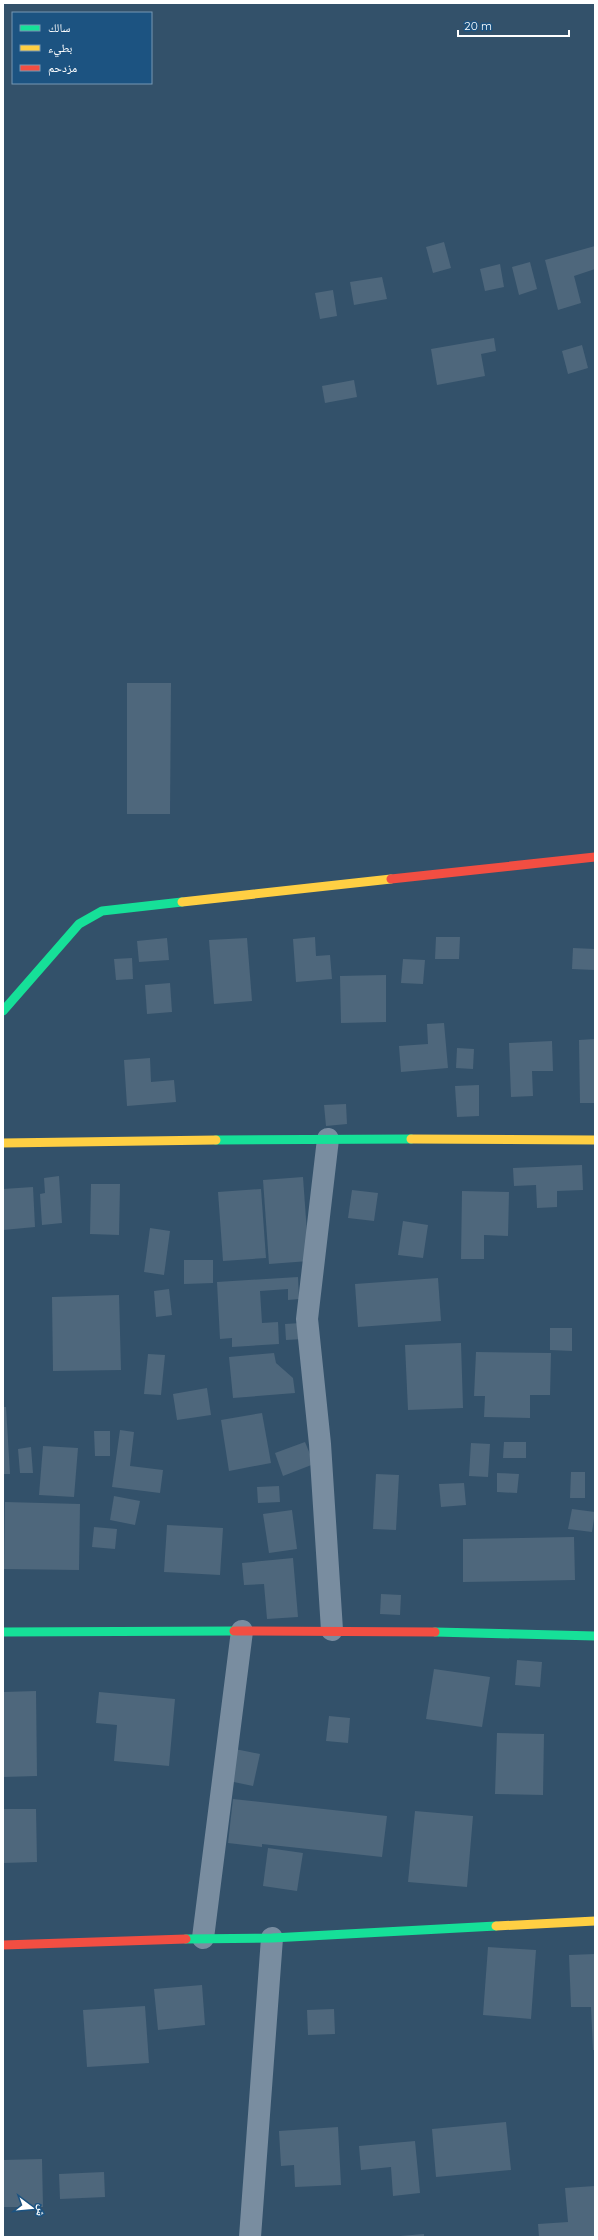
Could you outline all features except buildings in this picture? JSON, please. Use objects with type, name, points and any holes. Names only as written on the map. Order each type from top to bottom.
[{"type":"street","points":[[3,1011],[79,924],[102,911],[595,857]]},
{"type":"street","points":[[3,1143],[328,1139],[595,1140]]},
{"type":"street","points":[[328,1139],[307,1320],[320,1444],[332,1630]]},
{"type":"street","points":[[3,1632],[332,1630],[595,1636]]},
{"type":"street","points":[[203,1938],[242,1631]]},
{"type":"street","points":[[3,1945],[203,1938],[272,1938],[595,1921]]},
{"type":"street","points":[[250,2237],[272,1938]]},
{"type":"traffic: fast","points":[[3,1011],[79,924],[102,911],[182,902]]},
{"type":"traffic: fast","points":[[216,1140],[411,1139]]},
{"type":"traffic: fast","points":[[3,1632],[234,1631]]},
{"type":"traffic: fast","points":[[435,1632],[595,1636]]},
{"type":"traffic: fast","points":[[186,1939],[272,1938],[496,1926]]},
{"type":"traffic: slow","points":[[182,902],[391,879]]},
{"type":"traffic: slow","points":[[411,1139],[595,1140]]},
{"type":"traffic: slow","points":[[3,1143],[216,1140]]},
{"type":"traffic: slow","points":[[496,1926],[595,1921]]},
{"type":"traffic: jam","points":[[391,879],[595,857]]},
{"type":"traffic: jam","points":[[234,1631],[435,1632]]},
{"type":"traffic: jam","points":[[3,1945],[186,1939]]}]
